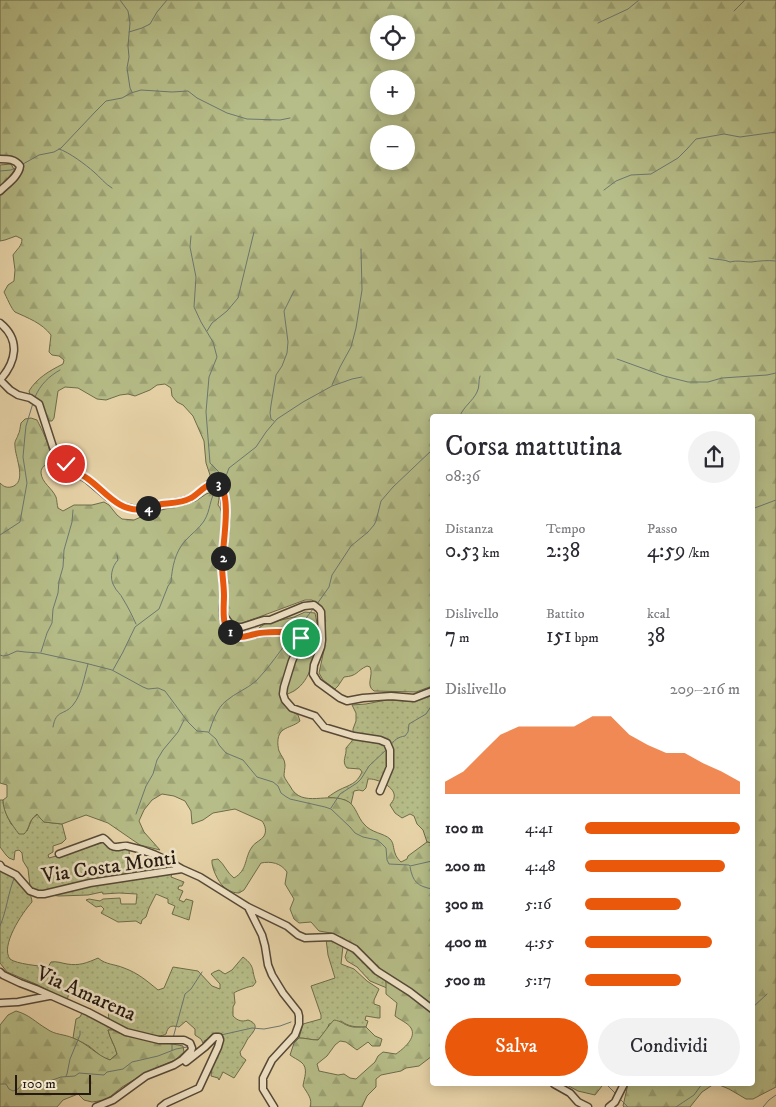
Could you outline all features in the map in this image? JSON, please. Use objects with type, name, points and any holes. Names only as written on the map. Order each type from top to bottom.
[{"type":"street","points":[[0,159],[15,161],[20,166],[20,169],[0,191]]},
{"type":"street","points":[[0,323],[9,333],[15,351],[13,360],[0,380],[18,395],[30,398],[39,404],[53,447],[59,456],[75,472],[116,503],[128,508],[141,509],[192,498],[209,484],[220,486],[224,494],[226,520],[222,564],[225,624],[230,632],[239,637],[293,631],[299,633],[301,641],[292,661],[284,688],[284,698],[290,706],[315,716],[324,727],[387,743],[390,750],[390,768],[380,790]]},
{"type":"street","points":[[223,610],[230,624],[238,628],[270,620],[311,604],[317,607],[321,612],[322,640],[314,665],[314,677],[342,700],[350,701],[391,696],[414,698],[430,692]]},
{"type":"street","points":[[59,854],[103,838],[108,840],[113,846],[137,849],[170,862],[182,869]]},
{"type":"street","name":"Via Costa Monti","points":[[0,865],[16,875],[30,891],[38,894],[90,882],[182,869],[200,877],[248,907],[287,926],[298,935],[305,938],[332,937],[355,949],[377,971],[410,992],[430,1008]]},
{"type":"street","points":[[248,907],[262,935],[268,965],[272,974],[299,1016],[299,1024],[295,1035],[272,1060],[263,1078],[263,1088],[272,1105]]},
{"type":"street","name":"Via Amarena","points":[[0,972],[20,983],[88,1012],[126,1032],[159,1040],[184,1040],[189,1042],[192,1049],[189,1054],[174,1065],[146,1076],[114,1100],[96,1107]]},
{"type":"street","points":[[0,1003],[18,1002],[50,996]]},
{"type":"street","points":[[161,1107],[166,1102],[199,1088],[218,1047],[219,1037],[214,1038],[205,1048],[183,1064],[166,1071],[164,1069]]},
{"type":"street","points":[[558,1086],[570,1093],[578,1102],[588,1107]]},
{"type":"street","points":[[610,1107],[615,1102],[623,1086]]},
{"type":"green space","points":[[0,0],[776,0],[776,1087],[753,1099],[746,1099],[722,1086],[755,1086],[755,414],[430,414],[430,687],[416,692],[374,691],[370,686],[371,670],[367,666],[355,674],[344,677],[335,689],[323,680],[319,673],[324,650],[325,617],[320,606],[312,600],[305,600],[240,624],[230,619],[227,612],[225,566],[228,545],[229,501],[227,494],[217,479],[211,478],[206,463],[204,441],[193,416],[172,396],[171,388],[165,384],[157,385],[135,396],[128,394],[120,395],[106,400],[97,399],[78,388],[65,387],[58,391],[52,421],[49,421],[40,403],[30,395],[29,391],[36,382],[48,372],[63,364],[64,360],[49,352],[51,335],[34,321],[15,312],[4,292],[8,285],[14,281],[13,255],[20,246],[22,239],[16,236],[0,241],[0,196],[13,183],[23,168],[17,159],[0,156]]},
{"type":"green space","points":[[11,164],[15,171],[14,173],[0,186],[0,165]]},
{"type":"green space","points":[[25,419],[37,420],[46,440],[50,457],[41,473],[45,483],[56,497],[58,508],[63,511],[74,505],[92,505],[104,502],[122,519],[134,520],[150,513],[196,501],[212,492],[219,493],[218,505],[221,509],[223,523],[219,548],[221,585],[219,615],[225,631],[231,638],[241,640],[252,638],[260,627],[265,624],[294,617],[305,612],[315,613],[318,640],[310,670],[298,688],[281,698],[290,710],[298,715],[300,721],[283,730],[279,737],[279,751],[285,763],[284,776],[295,793],[301,797],[333,798],[349,802],[367,827],[390,839],[396,856],[401,862],[427,842],[430,843],[430,1005],[387,976],[357,948],[343,938],[319,931],[311,922],[299,923],[294,919],[290,909],[294,899],[285,884],[287,872],[279,865],[268,862],[261,863],[244,890],[239,893],[227,890],[219,882],[212,860],[218,859],[234,878],[242,871],[252,847],[263,837],[265,832],[265,826],[262,821],[235,809],[213,813],[203,820],[192,824],[191,811],[185,801],[174,796],[162,794],[152,800],[144,810],[139,821],[144,832],[160,850],[140,845],[108,823],[86,815],[62,824],[44,822],[37,814],[24,834],[19,834],[14,827],[3,805],[3,800],[7,797],[7,785],[0,783],[0,483],[11,487],[16,485],[19,480],[20,475],[15,443],[21,423]]},
{"type":"green space","points":[[430,694],[430,843],[427,842],[423,830],[417,824],[414,816],[410,814],[402,818],[395,813],[390,805],[394,799],[394,794],[389,787],[381,782],[368,779],[366,788],[363,791],[354,791],[351,804],[345,800],[328,797],[355,782],[362,772],[360,769],[347,768],[344,763],[346,748],[352,741],[356,721],[356,713],[352,705],[386,700],[416,700]]},
{"type":"green space","points":[[0,800],[3,800],[11,824],[27,831],[32,819],[38,814],[44,822],[62,824],[66,839],[62,843],[53,846],[53,852],[48,855],[49,858],[105,842],[129,850],[130,864],[132,865],[146,865],[147,854],[176,867],[42,893],[32,890],[28,869],[23,861],[22,853],[19,850],[15,851],[14,860],[9,858],[0,847]]},
{"type":"green space","points":[[0,868],[28,891],[32,902],[18,921],[10,938],[8,953],[13,961],[48,967],[51,962],[71,965],[87,963],[98,958],[104,962],[134,972],[158,990],[164,988],[173,967],[198,971],[212,986],[220,989],[220,984],[211,974],[219,970],[225,974],[232,970],[243,957],[247,960],[252,966],[256,982],[253,986],[234,993],[233,1016],[240,1021],[248,1020],[252,1022],[255,1029],[240,1052],[241,1056],[246,1060],[234,1078],[223,1072],[219,1080],[211,1076],[212,1068],[224,1038],[221,1034],[213,1034],[203,1043],[195,1035],[195,1029],[186,1021],[179,1027],[170,1027],[166,1034],[161,1036],[132,1031],[117,1025],[109,1019],[111,999],[89,997],[88,990],[78,989],[70,990],[67,1000],[7,972],[0,963]]},
{"type":"green space","points":[[172,873],[171,877],[184,882],[178,889],[183,891],[179,900],[184,902],[186,899],[193,901],[189,920],[172,914],[175,906],[168,903],[168,899],[156,894],[141,924],[136,921],[118,922],[101,913],[104,909],[101,906],[96,907],[86,900],[100,901],[103,899],[120,898],[121,904],[136,904],[137,894],[103,894],[102,892],[88,895],[50,895],[88,885]]},
{"type":"green space","points":[[326,939],[333,939],[343,946],[341,964],[354,969],[379,989],[374,1004],[380,1006],[380,1018],[366,1016],[365,1020],[368,1021],[366,1027],[353,1026],[341,1021],[329,1024],[327,1030],[318,1040],[299,1038],[303,1024],[321,1019],[311,986],[335,978],[328,955]]},
{"type":"green space","points":[[348,948],[386,981],[387,988],[370,981],[357,967],[347,961],[345,957]]},
{"type":"green space","points":[[386,981],[395,985],[430,1011],[430,1058],[419,1066],[381,1075],[376,1079],[376,1087],[367,1096],[362,1107],[310,1107],[310,1099],[303,1086],[305,1067],[290,1055],[294,1043],[299,1038],[318,1040],[334,1020],[351,1027],[366,1027],[375,1036],[382,1039],[380,1046],[372,1046],[368,1042],[357,1050],[346,1042],[340,1041],[317,1064],[319,1071],[338,1075],[344,1074],[356,1079],[383,1052],[396,1054],[411,1039],[411,1028],[395,1016],[397,1003],[386,994]]},
{"type":"green space","points":[[16,1011],[50,1031],[78,1040],[110,1060],[117,1054],[108,1030],[113,1030],[126,1036],[183,1046],[184,1052],[175,1060],[147,1072],[122,1087],[106,1100],[92,1102],[84,1100],[78,1094],[63,1100],[57,1107],[0,1107],[0,1025],[8,1015]]},
{"type":"green space","points":[[82,1013],[106,1024],[113,1030],[108,1030],[117,1054],[110,1060],[102,1057],[89,1046],[73,1038],[76,1019]]},
{"type":"green space","points":[[569,1086],[602,1086],[595,1095],[578,1091]]},
{"type":"green space","points":[[628,1086],[711,1086],[702,1092],[690,1107],[623,1106]]},
{"type":"waterway","points":[[120,0],[128,11],[130,23],[127,68],[132,92]]},
{"type":"waterway","points":[[129,32],[150,24],[167,0]]},
{"type":"waterway","points":[[598,23],[628,9],[639,0]]},
{"type":"waterway","points":[[734,11],[745,0]]},
{"type":"waterway","points":[[23,164],[39,155],[54,152],[61,148],[106,101],[122,98],[141,90],[188,91],[197,98],[227,113],[247,119],[280,120],[290,118]]},
{"type":"waterway","points":[[604,190],[616,181],[631,175],[651,174],[678,158],[696,139],[724,134],[740,137],[776,132]]},
{"type":"waterway","points":[[59,149],[82,162],[112,188]]},
{"type":"waterway","points":[[0,171],[11,170],[17,167]]},
{"type":"waterway","points":[[207,331],[212,323],[227,311],[238,298],[254,232]]},
{"type":"waterway","points":[[191,236],[190,247],[196,277],[194,307],[213,342],[217,357],[209,377],[206,412],[210,463],[223,479]]},
{"type":"waterway","points":[[332,385],[351,347],[356,328],[362,290],[361,249]]},
{"type":"waterway","points":[[709,258],[730,262],[776,261]]},
{"type":"waterway","points":[[274,421],[271,419],[270,413],[276,375],[287,353],[288,342],[284,311],[294,291]]},
{"type":"waterway","points":[[617,359],[664,376],[688,382],[708,382],[722,378],[776,373]]},
{"type":"waterway","points":[[35,397],[45,381],[60,370]]},
{"type":"waterway","points":[[461,414],[477,392],[480,376]]},
{"type":"waterway","points":[[221,483],[229,468],[256,447],[277,419],[332,386],[362,377]]},
{"type":"waterway","points":[[0,535],[20,522],[27,483],[23,457],[25,435],[33,403]]},
{"type":"waterway","points":[[317,604],[329,587],[332,575],[351,546],[374,525],[381,501],[430,452]]},
{"type":"waterway","points":[[113,670],[135,627],[159,609],[171,582],[176,555],[185,541],[204,521],[217,488]]},
{"type":"waterway","points":[[755,508],[776,500]]},
{"type":"waterway","points":[[41,652],[52,623],[53,609],[58,593],[64,550],[72,522],[73,510]]},
{"type":"waterway","points":[[117,555],[118,560],[112,572],[112,583],[127,605],[136,624]]},
{"type":"waterway","points":[[297,630],[313,609]]},
{"type":"waterway","points":[[209,732],[220,707],[256,681],[293,635]]},
{"type":"waterway","points":[[0,655],[8,655],[17,651],[40,653],[112,670],[148,689],[158,688],[165,691],[197,731],[208,732],[216,739],[226,753],[243,760],[257,777],[273,782],[285,796],[290,799],[331,809],[355,833],[377,840],[386,848],[389,864],[410,866],[430,861]]},
{"type":"waterway","points":[[53,727],[58,715],[70,708],[76,701],[81,691],[88,664]]},
{"type":"waterway","points":[[390,746],[396,739],[405,736],[408,732],[409,724],[426,714],[430,708]]},
{"type":"waterway","points":[[136,814],[157,760],[178,732],[184,720]]},
{"type":"waterway","points":[[331,808],[340,794],[357,783],[369,766],[387,749]]},
{"type":"waterway","points":[[410,867],[416,882],[430,888]]},
{"type":"waterway","points":[[0,926],[15,876]]},
{"type":"waterway","points":[[173,1038],[185,994],[191,989],[202,972]]},
{"type":"waterway","points":[[755,1005],[767,994]]},
{"type":"waterway","points":[[221,1035],[252,1028],[264,1029],[291,1022]]},
{"type":"waterway","points":[[66,1076],[80,1031]]},
{"type":"waterway","points":[[204,1041],[208,1039]]},
{"type":"waterway","points":[[172,1042],[172,1050]]},
{"type":"waterway","points":[[0,1084],[6,1084],[13,1091],[18,1089],[23,1083],[41,1084],[61,1077],[75,1076],[79,1073],[104,1075],[107,1072],[123,1069],[132,1062],[187,1047]]},
{"type":"waterway","points":[[608,1086],[616,1094]]},
{"type":"waterway","points":[[676,1107],[694,1095],[701,1086]]},
{"type":"waterway","points":[[763,1107],[776,1095]]},
{"type":"waterway","points":[[620,1099],[628,1107]]},
{"type":"route","points":[[66,464],[116,503],[135,509],[183,501],[192,498],[209,484],[220,486],[224,494],[226,520],[222,564],[225,624],[233,635],[239,637],[293,631],[297,632],[301,638]]}]
